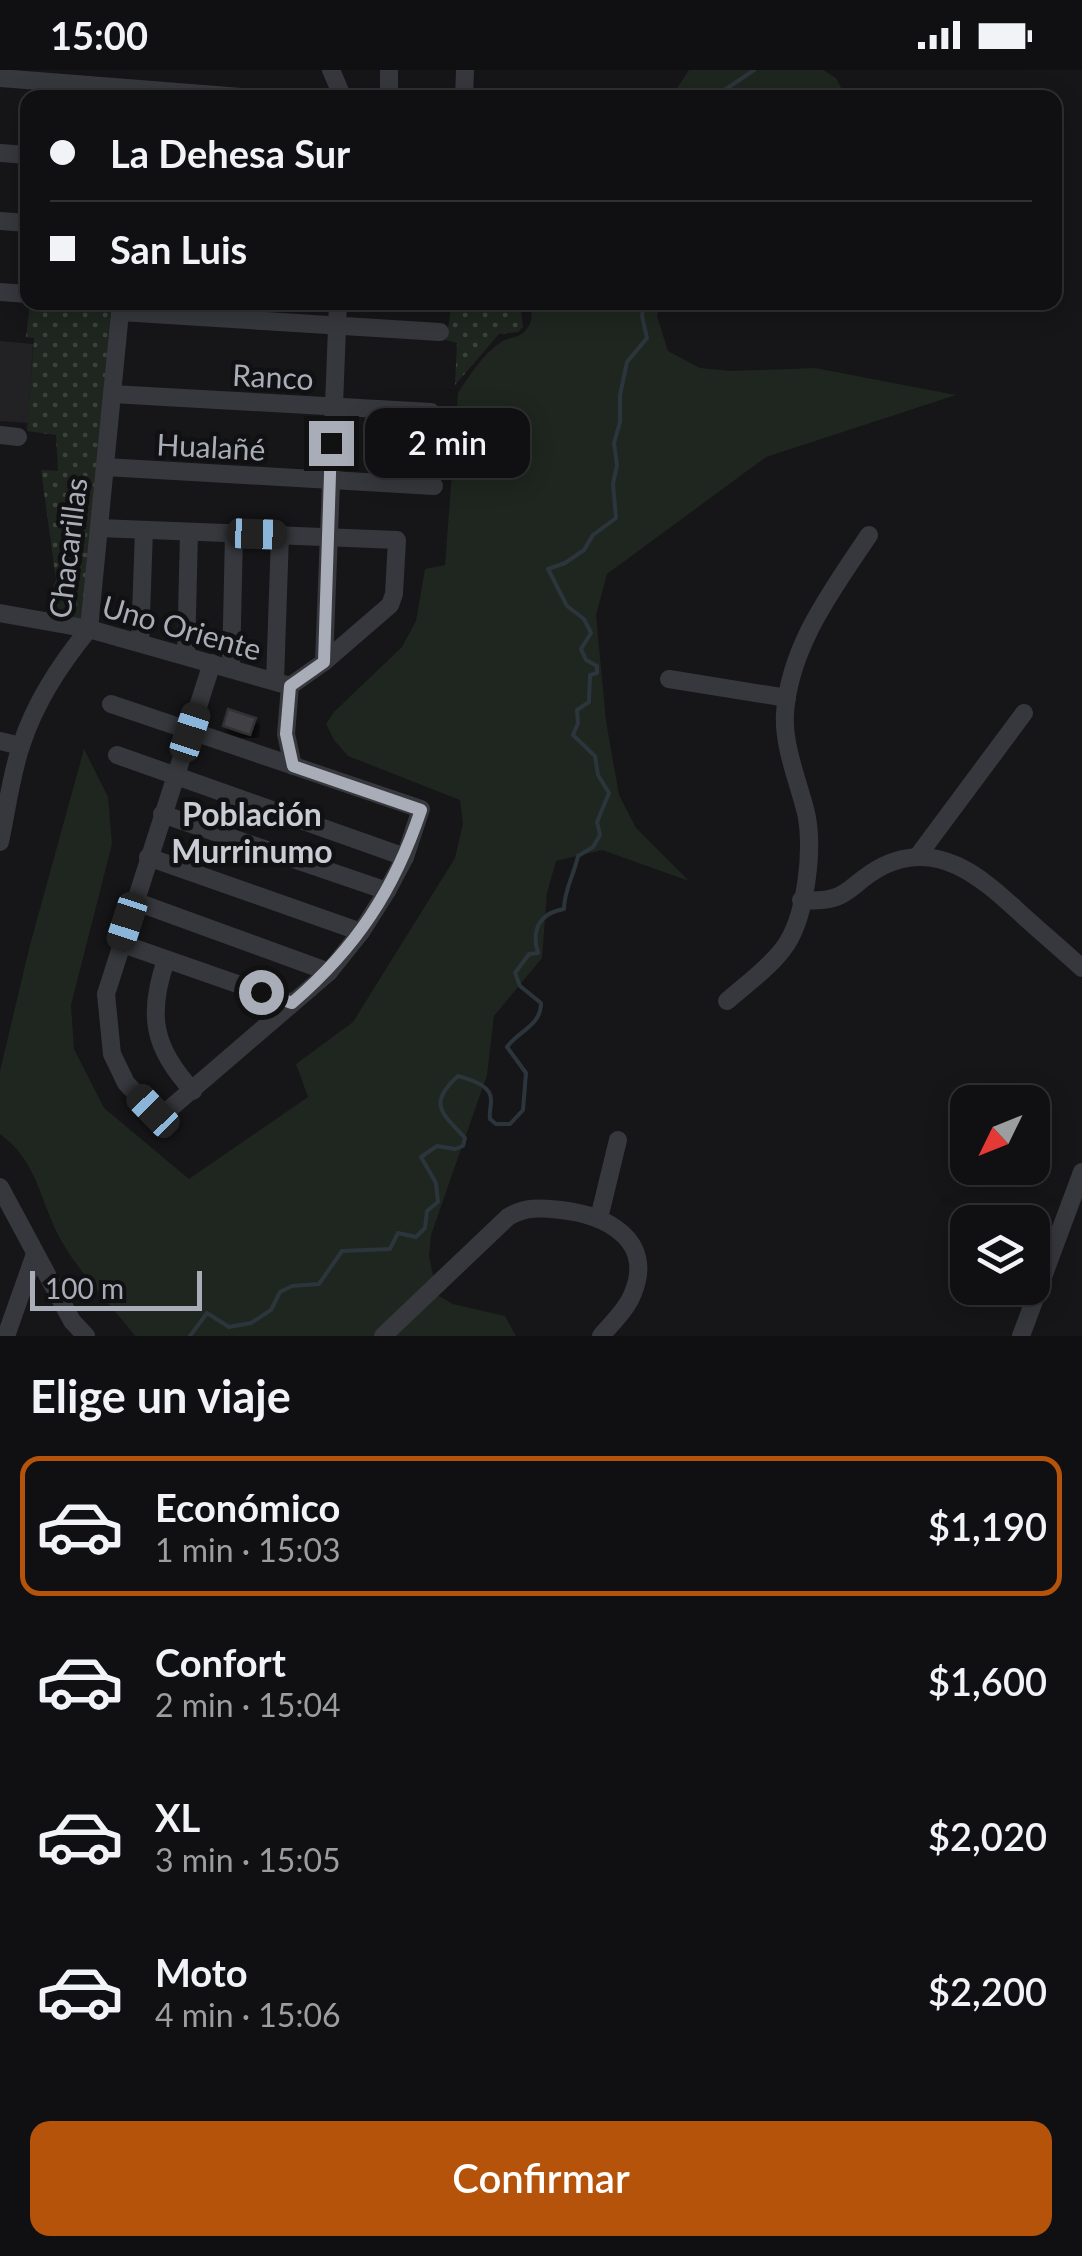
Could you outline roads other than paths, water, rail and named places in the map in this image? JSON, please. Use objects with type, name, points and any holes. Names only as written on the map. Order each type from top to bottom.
[{"type":"street","points":[[0,78],[52,76],[173,90]]},
{"type":"street","name":"Chacarillas","points":[[0,842],[21,746],[48,688],[89,629],[120,310]]},
{"type":"street","points":[[153,310],[440,332]]},
{"type":"street","points":[[324,662],[338,310]]},
{"type":"street","name":"Ranco","points":[[112,394],[431,412]]},
{"type":"street","name":"Hualañé","points":[[105,468],[434,486]]},
{"type":"street","points":[[99,528],[397,540],[390,605],[324,662],[282,683]]},
{"type":"street","points":[[140,643],[144,530]]},
{"type":"street","points":[[186,656],[188,532]]},
{"type":"street","points":[[231,669],[234,533]]},
{"type":"street","points":[[280,535],[282,683],[293,766]]},
{"type":"street","points":[[727,1001],[786,946],[802,900],[810,842],[786,737],[787,698],[811,627],[870,535]]},
{"type":"street","name":"Uno Oriente","points":[[0,613],[89,629],[282,683]]},
{"type":"street","points":[[111,704],[190,732],[421,810],[406,857],[387,892],[329,972],[166,1112],[153,1111],[126,1083],[112,1054],[106,994],[120,944],[190,732],[212,663]]},
{"type":"street","points":[[669,678],[787,698]]},
{"type":"street","points":[[917,857],[1024,713]]},
{"type":"street","points":[[0,741],[21,746]]},
{"type":"street","points":[[117,755],[406,857]]},
{"type":"street","points":[[162,814],[387,892]]},
{"type":"street","points":[[148,857],[361,932]]},
{"type":"street","points":[[802,900],[843,896],[878,868],[917,857],[947,860],[975,874],[1082,968]]},
{"type":"street","points":[[134,901],[329,972]]},
{"type":"street","points":[[120,944],[292,1003]]},
{"type":"street","points":[[166,960],[156,999],[161,1048],[169,1066],[192,1091]]},
{"type":"street","points":[[599,1218],[618,1140]]},
{"type":"street","points":[[1021,1336],[1082,1172]]},
{"type":"street","points":[[0,1187],[72,1321],[86,1336]]},
{"type":"street","points":[[383,1336],[513,1214],[537,1208],[584,1213],[629,1238],[638,1272],[628,1304],[601,1336]]},
{"type":"street","points":[[6,1336],[34,1254]]},
{"type":"waterway","points":[[724,90],[754,70]]},
{"type":"waterway","points":[[190,1336],[207,1313],[229,1327],[251,1323],[271,1310],[280,1292],[292,1286],[319,1284],[342,1251],[390,1249],[398,1233],[416,1237],[425,1228],[427,1211],[438,1202],[436,1183],[421,1157],[437,1146],[463,1146],[465,1138],[441,1108],[443,1094],[458,1076],[488,1091],[490,1119],[496,1124],[510,1124],[523,1110],[526,1073],[507,1047],[533,1023],[541,1003],[520,986],[515,973],[529,954],[538,953],[539,924],[548,914],[564,909],[578,856],[593,847],[600,835],[597,822],[609,793],[598,775],[595,756],[573,735],[578,723],[577,710],[589,702],[590,675],[597,673],[597,666],[586,660],[581,649],[591,633],[584,619],[567,606],[548,569],[584,550],[593,535],[616,518],[614,443],[620,422],[620,395],[627,362],[647,338],[643,310]]},
{"type":"district","name":"Población Murrinumo","points":[[252,832]]}]
